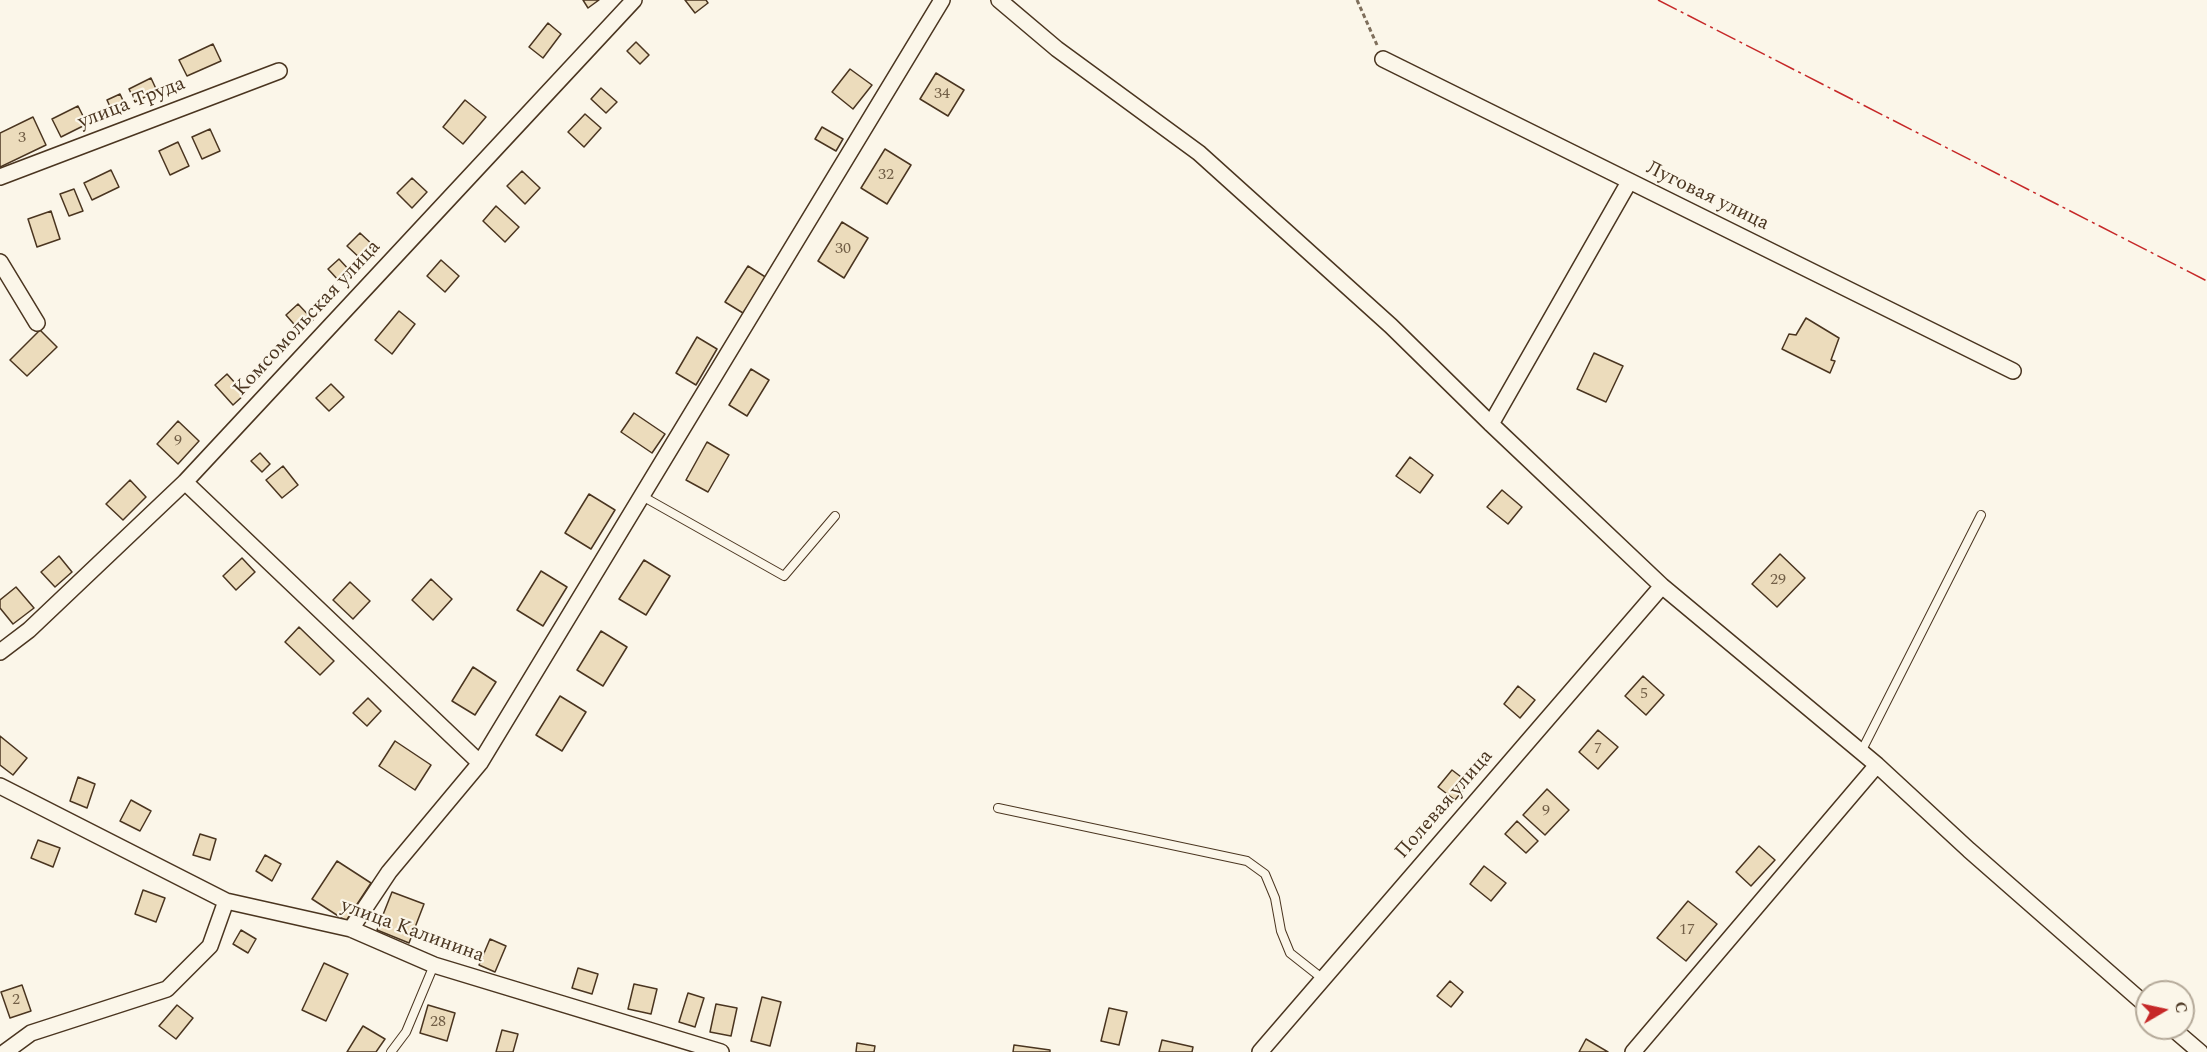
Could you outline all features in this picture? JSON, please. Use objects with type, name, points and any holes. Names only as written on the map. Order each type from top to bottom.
[{"type":"street","name":"Комсомольская улица","points":[[0,652],[29,630],[185,482],[634,0]]},
{"type":"street","points":[[351,929],[389,872],[480,763],[942,0]]},
{"type":"street","points":[[999,0],[1057,49],[1199,153],[1391,326],[1662,586],[1877,765],[1969,850],[2135,995]]},
{"type":"street","name":"Луговая улица","points":[[1383,59],[2013,371]]},
{"type":"street","name":"улица Труда","points":[[0,177],[279,71]]},
{"type":"street","points":[[1491,424],[1629,182]]},
{"type":"street","points":[[0,262],[37,322]]},
{"type":"street","points":[[185,482],[480,763]]},
{"type":"street","name":"Полевая улица","points":[[1260,1052],[1662,586]]},
{"type":"street","points":[[1633,1052],[1877,765]]},
{"type":"street","name":"улица Калинина","points":[[0,786],[226,901],[351,929],[434,965],[721,1052]]},
{"type":"street","points":[[5,1052],[31,1033],[167,988],[210,946],[226,901]]},
{"type":"street","points":[[2186,1040],[2200,1052]]},
{"type":"lane","points":[[642,496],[784,576],[835,516]]},
{"type":"lane","points":[[1861,752],[1981,515]]},
{"type":"lane","points":[[998,808],[1247,861],[1266,874],[1275,898],[1281,930],[1290,953],[1323,979]]},
{"type":"lane","points":[[392,1052],[406,1032],[434,965]]},
{"type":"path","points":[[1357,0],[1383,59]]},
{"type":"building","points":[[583,0],[599,0],[588,8]]},
{"type":"building","points":[[685,0],[706,0],[708,3],[695,13]]},
{"type":"building","points":[[548,23],[561,34],[543,58],[529,47]]},
{"type":"building","points":[[636,42],[649,55],[640,64],[627,51]]},
{"type":"building","points":[[213,44],[221,61],[187,76],[179,60]]},
{"type":"building","points":[[850,69],[872,85],[853,109],[832,92]]},
{"type":"building","points":[[936,73],[964,90],[948,116],[920,99]]},
{"type":"building","points":[[151,78],[157,91],[135,102],[129,89]]},
{"type":"building","points":[[601,88],[617,102],[606,113],[591,99]]},
{"type":"building","points":[[120,94],[125,105],[112,111],[107,100]]},
{"type":"building","points":[[465,100],[486,117],[463,144],[443,127]]},
{"type":"building","points":[[78,106],[87,124],[61,137],[52,119]]},
{"type":"building","points":[[585,114],[601,128],[584,147],[568,132]]},
{"type":"building","points":[[33,117],[46,145],[0,167],[0,133]]},
{"type":"building","points":[[822,127],[843,139],[836,151],[815,139]]},
{"type":"building","points":[[210,129],[220,151],[202,159],[192,137]]},
{"type":"building","points":[[178,142],[189,166],[170,175],[159,151]]},
{"type":"building","points":[[885,149],[911,165],[887,204],[861,188]]},
{"type":"building","points":[[111,170],[119,187],[92,200],[84,183]]},
{"type":"building","points":[[522,171],[540,188],[525,204],[507,186]]},
{"type":"building","points":[[412,178],[427,192],[412,208],[397,193]]},
{"type":"building","points":[[74,189],[83,211],[69,216],[60,194]]},
{"type":"building","points":[[496,206],[519,227],[505,242],[483,221]]},
{"type":"building","points":[[51,211],[60,239],[37,247],[28,219]]},
{"type":"building","points":[[842,222],[868,238],[844,278],[818,261]]},
{"type":"building","points":[[360,233],[375,247],[362,260],[347,246]]},
{"type":"building","points":[[339,259],[351,272],[340,282],[328,269]]},
{"type":"building","points":[[441,260],[459,276],[445,292],[427,276]]},
{"type":"building","points":[[748,266],[767,278],[743,313],[725,302]]},
{"type":"building","points":[[298,304],[313,320],[300,331],[286,315]]},
{"type":"building","points":[[399,311],[415,324],[392,354],[375,340]]},
{"type":"building","points":[[1806,318],[1839,338],[1831,360],[1835,361],[1830,373],[1782,349],[1789,334],[1796,335]]},
{"type":"building","points":[[40,330],[57,347],[27,376],[10,360]]},
{"type":"building","points":[[697,337],[717,349],[696,385],[676,373]]},
{"type":"building","points":[[1594,353],[1623,366],[1606,402],[1577,389]]},
{"type":"building","points":[[751,369],[769,380],[747,416],[729,405]]},
{"type":"building","points":[[227,374],[245,394],[233,405],[215,385]]},
{"type":"building","points":[[331,384],[344,397],[329,411],[316,398]]},
{"type":"building","points":[[634,413],[665,434],[652,453],[621,432]]},
{"type":"building","points":[[178,421],[199,441],[178,464],[157,444]]},
{"type":"building","points":[[707,442],[729,455],[708,492],[686,480]]},
{"type":"building","points":[[260,453],[270,464],[262,472],[251,461]]},
{"type":"building","points":[[1410,457],[1433,475],[1420,493],[1396,476]]},
{"type":"building","points":[[283,466],[298,485],[282,498],[266,480]]},
{"type":"building","points":[[130,480],[146,497],[123,520],[106,504]]},
{"type":"building","points":[[1502,490],[1522,507],[1508,524],[1487,507]]},
{"type":"building","points":[[589,494],[615,510],[591,549],[565,533]]},
{"type":"building","points":[[1780,554],[1805,578],[1777,607],[1752,584]]},
{"type":"building","points":[[59,556],[72,572],[55,587],[41,572]]},
{"type":"building","points":[[242,558],[255,572],[236,590],[223,576]]},
{"type":"building","points":[[644,560],[670,576],[646,615],[619,599]]},
{"type":"building","points":[[541,571],[567,587],[543,626],[517,610]]},
{"type":"building","points":[[431,579],[452,599],[433,620],[412,600]]},
{"type":"building","points":[[350,582],[370,601],[353,619],[333,600]]},
{"type":"building","points":[[16,587],[34,608],[13,624],[0,608],[0,600]]},
{"type":"building","points":[[299,627],[334,661],[320,675],[285,642]]},
{"type":"building","points":[[601,631],[627,647],[603,686],[577,670]]},
{"type":"building","points":[[473,667],[496,682],[475,715],[452,701]]},
{"type":"building","points":[[1643,676],[1664,695],[1646,715],[1625,696]]},
{"type":"building","points":[[1518,686],[1535,700],[1520,718],[1504,704]]},
{"type":"building","points":[[560,696],[586,712],[562,751],[536,735]]},
{"type":"building","points":[[368,698],[381,711],[367,726],[353,713]]},
{"type":"building","points":[[1598,730],[1618,747],[1598,769],[1579,752]]},
{"type":"building","points":[[0,736],[27,758],[13,775],[0,765]]},
{"type":"building","points":[[395,741],[431,765],[415,790],[379,766]]},
{"type":"building","points":[[1452,770],[1469,783],[1455,800],[1438,787]]},
{"type":"building","points":[[78,777],[95,784],[87,808],[70,801]]},
{"type":"building","points":[[1547,789],[1569,810],[1545,835],[1523,815]]},
{"type":"building","points":[[131,800],[151,811],[140,831],[120,821]]},
{"type":"building","points":[[1517,821],[1538,841],[1526,853],[1505,834]]},
{"type":"building","points":[[200,834],[216,839],[210,860],[193,855]]},
{"type":"building","points":[[38,840],[60,848],[53,867],[31,858]]},
{"type":"building","points":[[1759,846],[1775,860],[1751,886],[1736,872]]},
{"type":"building","points":[[265,855],[281,864],[272,881],[256,871]]},
{"type":"building","points":[[337,861],[371,883],[346,921],[312,899]]},
{"type":"building","points":[[1484,866],[1506,883],[1491,901],[1470,884]]},
{"type":"building","points":[[143,890],[165,898],[156,922],[135,914]]},
{"type":"building","points":[[392,892],[424,904],[409,943],[377,930]]},
{"type":"building","points":[[1688,901],[1717,924],[1686,961],[1657,938]]},
{"type":"building","points":[[241,930],[256,939],[248,953],[233,944]]},
{"type":"building","points":[[490,939],[506,946],[495,972],[479,965]]},
{"type":"building","points":[[324,963],[348,974],[326,1021],[302,1010]]},
{"type":"building","points":[[578,968],[598,974],[592,994],[572,988]]},
{"type":"building","points":[[1450,981],[1463,992],[1451,1007],[1437,996]]},
{"type":"building","points":[[634,984],[657,989],[651,1014],[628,1009]]},
{"type":"building","points":[[22,985],[31,1011],[10,1018],[1,992]]},
{"type":"building","points":[[688,993],[704,998],[695,1027],[679,1022]]},
{"type":"building","points":[[762,997],[781,1002],[770,1046],[751,1041]]},
{"type":"building","points":[[716,1004],[737,1008],[731,1036],[710,1032]]},
{"type":"building","points":[[177,1005],[193,1018],[176,1039],[159,1026]]},
{"type":"building","points":[[428,1005],[455,1013],[447,1041],[420,1033]]},
{"type":"building","points":[[1109,1008],[1127,1012],[1119,1045],[1101,1041]]},
{"type":"building","points":[[363,1026],[385,1039],[376,1052],[347,1052]]},
{"type":"building","points":[[502,1030],[518,1034],[513,1052],[496,1052]]},
{"type":"building","points":[[1586,1039],[1608,1052],[1579,1052]]},
{"type":"building","points":[[1162,1040],[1193,1047],[1192,1052],[1159,1052]]},
{"type":"building","points":[[857,1043],[875,1046],[874,1052],[856,1052]]},
{"type":"building","points":[[1014,1045],[1050,1050],[1050,1052],[1013,1052]]},
{"type":"power","points":[[1658,0],[2207,281]]}]
